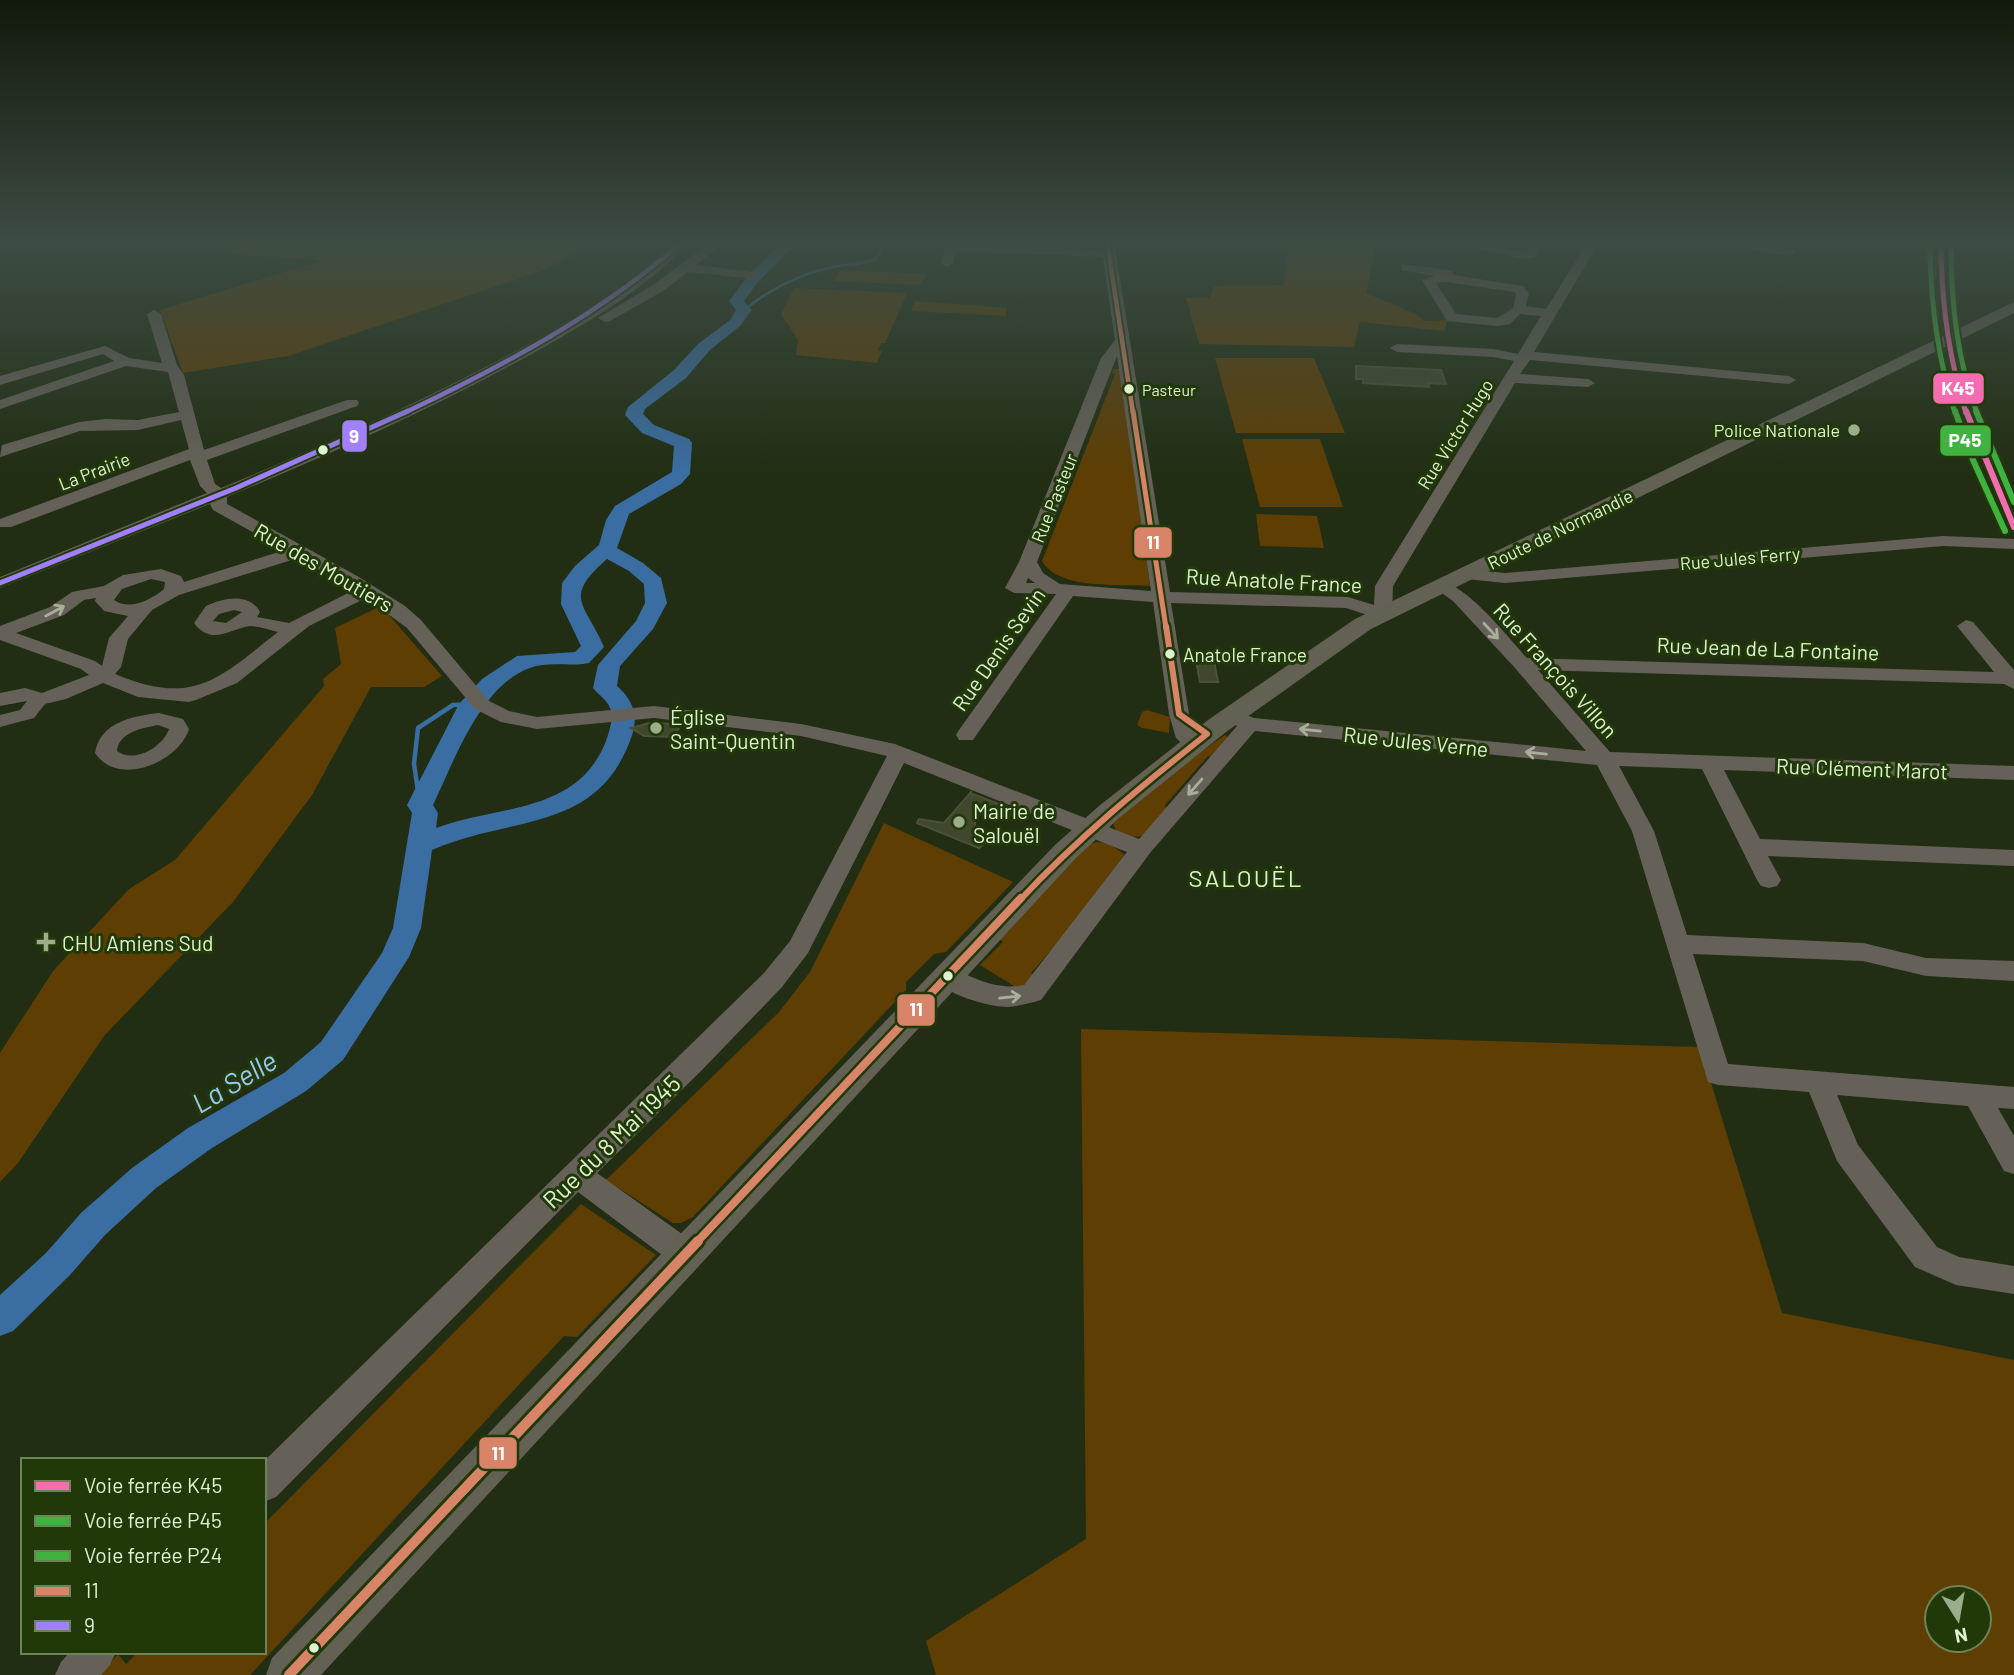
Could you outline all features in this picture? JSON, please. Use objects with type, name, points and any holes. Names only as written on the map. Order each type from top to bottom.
[{"type":"main road","name":"Route de Normandie","points":[[289,1675],[946,977],[1090,829],[1201,739],[1241,719],[1332,643],[1383,614],[1990,319]]},
{"type":"street","points":[[156,319],[170,365],[174,369],[185,415],[208,486],[218,494]]},
{"type":"street","points":[[435,402],[582,319]]},
{"type":"street","points":[[0,583],[435,402],[513,367],[604,319]]},
{"type":"street","points":[[1120,319],[1123,340],[1117,366],[1161,597],[1179,715],[1186,738],[1201,739]]},
{"type":"street","points":[[1465,319],[1497,322],[1506,319]]},
{"type":"street","name":"Rue Victor Hugo","points":[[1383,614],[1384,586],[1547,319]]},
{"type":"street","points":[[1397,348],[1493,353],[1789,380]]},
{"type":"street","points":[[0,382],[105,350],[125,362],[174,369]]},
{"type":"street","points":[[0,405],[125,362]]},
{"type":"street","name":"Rue Pasteur","points":[[1062,590],[1014,588],[1117,366]]},
{"type":"street","points":[[1512,378],[1588,383]]},
{"type":"street","name":"La Prairie","points":[[5,523],[352,403]]},
{"type":"street","points":[[0,453],[8,448],[79,427],[151,424],[185,415]]},
{"type":"street","points":[[0,453],[6,456],[0,462]]},
{"type":"street","name":"Rue des Moutiers","points":[[218,494],[219,506],[368,590],[414,624],[475,697],[502,716],[537,723],[636,713],[689,715],[801,730],[899,753],[1140,848]]},
{"type":"street","name":"Rue Jules Ferry","points":[[1466,574],[1505,578],[1943,541],[1995,541],[2014,544]]},
{"type":"street","points":[[108,590],[104,601],[113,608],[144,607],[173,591],[301,551]]},
{"type":"street","points":[[0,633],[57,611],[78,596],[108,590],[127,579],[150,574],[170,576],[176,585],[173,591]]},
{"type":"street","name":"Rue François Villon","points":[[1441,586],[1459,597],[1522,664],[1604,759],[1643,831],[1718,1074],[1818,1082]]},
{"type":"street","points":[[168,720],[189,696],[242,672],[292,629],[368,590]]},
{"type":"street","points":[[1062,590],[1161,597]]},
{"type":"street","name":"Rue Denis Sevin","points":[[966,735],[1062,590]]},
{"type":"street","name":"Rue Anatole France","points":[[1161,597],[1348,603],[1383,614]]},
{"type":"street","points":[[0,721],[27,713],[38,700],[59,695],[103,676],[111,667],[119,638],[144,607]]},
{"type":"street","points":[[246,620],[292,629]]},
{"type":"street","name":"Rue Jean de La Fontaine","points":[[1966,626],[2013,680]]},
{"type":"street","points":[[0,633],[88,665],[103,676],[138,691],[189,696]]},
{"type":"street","name":"Rue Jean de La Fontaine","points":[[1522,664],[2013,680]]},
{"type":"street","points":[[0,700],[26,694],[38,700]]},
{"type":"street","points":[[946,977],[996,998],[1012,999],[1032,993],[1241,719]]},
{"type":"street","name":"Rue Jules Verne","points":[[1241,719],[1604,759]]},
{"type":"street","name":"Rue du 8 Mai 1945","points":[[266,1483],[576,1174],[693,1062],[785,967],[799,947],[899,753]]},
{"type":"street","name":"Rue Clément Marot","points":[[1604,759],[2014,773]]},
{"type":"street","points":[[1709,762],[1769,880]]},
{"type":"street","points":[[1752,847],[2014,858]]},
{"type":"street","points":[[1678,944],[1863,952],[1926,967],[2014,971]]},
{"type":"street","points":[[2014,1098],[1818,1082],[1847,1152],[1926,1257],[1956,1270],[2014,1280]]},
{"type":"street","points":[[1976,1095],[2014,1162]]},
{"type":"street","points":[[576,1174],[685,1254]]},
{"type":"street","points":[[74,1675],[95,1654]]},
{"type":"shaded area","points":[[163,319],[398,319],[288,356],[183,373]]},
{"type":"shaded area","points":[[784,319],[895,319],[885,343],[881,343],[878,351],[882,351],[877,363],[796,355],[798,340]]},
{"type":"shaded area","points":[[1192,319],[1448,320],[1444,331],[1360,322],[1354,347],[1199,344]]},
{"type":"shaded area","points":[[1215,358],[1314,358],[1345,433],[1236,433]]},
{"type":"shaded area","points":[[1114,369],[1120,369],[1150,586],[1075,581],[1061,577],[1042,561],[1115,374],[1112,373]]},
{"type":"shaded area","points":[[1242,439],[1320,439],[1343,507],[1260,507]]},
{"type":"shaded area","points":[[1256,514],[1317,516],[1324,548],[1260,546]]},
{"type":"shaded area","points":[[381,606],[442,676],[424,687],[371,687],[312,795],[233,902],[104,1036],[18,1163],[0,1182],[0,1053],[53,971],[129,889],[175,860],[324,686],[323,679],[341,664],[335,628]]},
{"type":"shaded area","points":[[1147,710],[1170,717],[1169,733],[1137,725],[1142,712]]},
{"type":"shaded area","points":[[1225,735],[1230,739],[1214,757],[1208,756],[1165,805],[1167,809],[1151,829],[1134,837],[1116,831],[1113,823],[1169,774]]},
{"type":"shaded area","points":[[884,823],[1013,882],[946,952],[934,954],[906,982],[906,990],[693,1217],[681,1223],[673,1223],[606,1180],[779,1012],[810,972]]},
{"type":"shaded area","points":[[1096,842],[1113,846],[1127,857],[1124,867],[1031,973],[1034,976],[1019,989],[980,965],[1003,942],[998,938],[1085,846]]},
{"type":"shaded area","points":[[1081,1029],[1700,1047],[1782,1313],[2014,1360],[2014,1675],[936,1675],[926,1641],[1086,1539]]},
{"type":"shaded area","points":[[581,1204],[656,1255],[577,1337],[564,1336],[250,1675],[100,1675],[118,1654],[126,1664],[136,1654],[266,1654],[266,1522]]},
{"type":"building","points":[[1356,366],[1441,370],[1446,384],[1428,383],[1429,387],[1363,383],[1363,379],[1356,379]]},
{"type":"building","points":[[1196,661],[1214,661],[1218,682],[1200,682]]},
{"type":"building","name":"Église Saint-Quentin","points":[[649,723],[680,725],[675,737],[644,736],[631,728]]},
{"type":"building","name":"Mairie de Salouël","points":[[971,792],[972,796],[973,794],[1014,810],[1006,818],[973,805],[976,833],[989,839],[979,848],[917,823],[919,819],[944,823]]},
{"type":"waterway","name":"La Selle","points":[[0,1319],[58,1264],[93,1224],[144,1178],[200,1138],[295,1082],[332,1051],[395,957],[407,928],[425,813],[420,805],[471,704],[490,684],[525,661],[581,658],[593,647],[571,604],[570,590],[573,583],[582,570],[606,549],[611,540],[615,520],[622,510],[681,474],[683,443],[648,429],[634,415],[637,407],[680,374],[704,347],[738,319]]},
{"type":"waterway","name":"La Selle","points":[[420,845],[460,829],[563,802],[592,784],[606,767],[621,733],[623,719],[619,702],[605,688],[609,665],[645,624],[656,603],[654,582],[636,567],[605,550]]},
{"type":"waterway","points":[[420,805],[414,764],[418,728],[453,705],[471,704]]},
{"type":"rail line","name":"P45","points":[[1933,319],[1939,356],[1959,425],[2005,531]]},
{"type":"rail line","name":"K45","points":[[1944,319],[1958,389],[1969,422],[2014,527]]},
{"type":"rail line","name":"P24","points":[[1954,319],[1965,376],[1975,407],[2014,502]]},
{"type":"transit line","name":"9","points":[[0,583],[236,488],[352,437],[524,352],[580,319]]},
{"type":"transit line","name":"11","points":[[289,1675],[1066,851],[1109,812],[1207,734],[1179,714],[1119,319]]},
{"type":"place","name":"Pasteur","points":[[1129,389]]},
{"type":"place","name":"Police Nationale","points":[[1854,430]]},
{"type":"place","name":"Anatole France","points":[[1170,654]]},
{"type":"place","name":"Église Saint-Quentin","points":[[656,728]]},
{"type":"place","name":"Mairie de Salouël","points":[[959,822]]},
{"type":"place","name":"CHU Amiens Sud","points":[[46,942]]},
{"type":"district","name":"SALOUËL","points":[[1246,877]]}]
